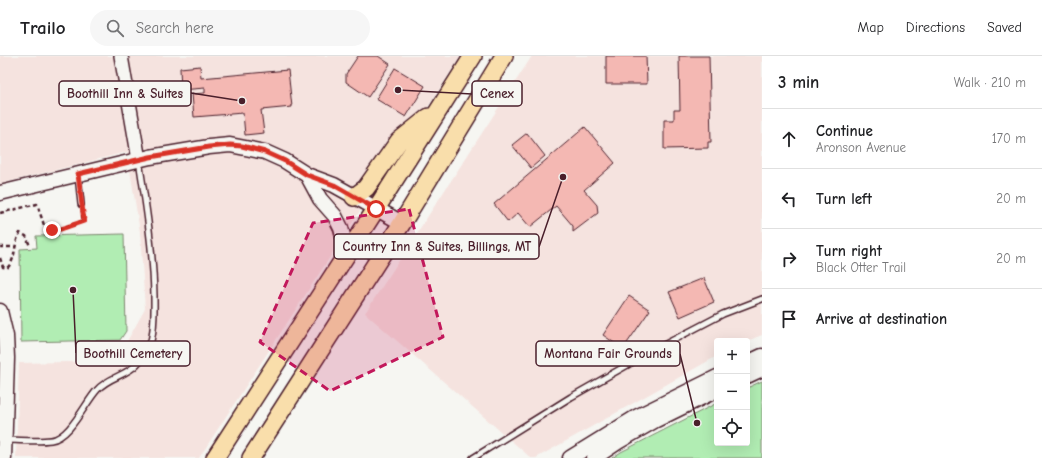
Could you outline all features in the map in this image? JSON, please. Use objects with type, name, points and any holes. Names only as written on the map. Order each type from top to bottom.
[{"type":"highway","points":[[215,458],[473,56]]},
{"type":"highway","points":[[251,458],[402,223],[504,56]]},
{"type":"highway","points":[[354,197],[366,188],[399,141],[438,110]]},
{"type":"main road","points":[[0,193],[139,160],[209,147],[230,145],[265,152],[285,161],[307,175],[334,185],[402,223]]},
{"type":"main road","points":[[307,175],[320,199],[335,216],[341,228],[344,240],[342,261]]},
{"type":"main road","points":[[0,312],[6,336],[7,358],[4,458]]},
{"type":"main road","points":[[750,362],[762,356]]},
{"type":"main road","points":[[750,374],[762,368]]},
{"type":"main road","points":[[570,458],[638,416],[714,378]]},
{"type":"main road","points":[[594,458],[656,420],[714,391]]},
{"type":"street","points":[[121,56],[139,160]]},
{"type":"lane","points":[[5,440],[52,440],[61,436],[69,428],[98,388],[107,381],[129,370],[137,364],[147,349],[150,342],[153,324],[153,267],[139,160]]},
{"type":"lane","points":[[78,174],[81,204]]},
{"type":"lane","points":[[473,458],[570,397],[654,350],[723,314],[762,300]]},
{"type":"path","points":[[0,213],[37,204],[45,228],[52,230],[61,229],[84,221],[81,204]]},
{"type":"path","points":[[0,258],[3,267],[7,268],[12,264],[20,233],[26,236],[30,246]]},
{"type":"path","points":[[0,247],[16,247]]},
{"type":"highlighted area","points":[[409,209],[443,337],[330,391],[260,342],[313,223]]},
{"type":"shaded area","points":[[0,56],[461,56],[199,458],[16,458],[19,363],[116,361],[145,309],[140,232],[127,152],[0,184]]},
{"type":"shaded area","points":[[532,56],[762,56],[762,335],[750,340],[750,338],[714,338],[714,358],[536,458],[531,458],[365,313]]},
{"type":"green space","points":[[124,234],[126,331],[120,340],[21,342],[20,249],[37,248],[36,236]]},
{"type":"green space","points":[[762,381],[762,458],[612,458],[714,405],[714,446],[750,446],[750,387]]},
{"type":"building","points":[[358,56],[378,56],[390,64],[368,97],[346,82],[346,74]]},
{"type":"building","points":[[606,56],[646,56],[647,84],[606,84]]},
{"type":"building","points":[[679,56],[709,56],[711,142],[708,142],[708,148],[664,149],[664,120],[674,120],[674,110],[680,110]]},
{"type":"building","points":[[200,66],[201,78],[288,70],[292,107],[261,110],[264,133],[245,135],[243,113],[194,117],[192,94],[205,93],[205,88],[181,90],[180,68]]},
{"type":"building","points":[[395,68],[425,86],[406,117],[376,99]]},
{"type":"building","points":[[585,127],[615,163],[584,190],[597,205],[598,213],[573,232],[573,226],[556,206],[530,227],[518,213],[508,222],[494,204]]},
{"type":"building","points":[[527,133],[545,156],[531,168],[512,145]]},
{"type":"building","points":[[704,278],[714,302],[680,317],[669,292]]},
{"type":"building","points":[[629,296],[650,310],[623,349],[603,335]]},
{"type":"place","name":"Cenex","points":[[398,90]]},
{"type":"place","name":"Boothill Inn & Suites","points":[[242,101]]},
{"type":"place","name":"Country Inn & Suites, Billings, MT","points":[[563,177]]},
{"type":"place","name":"Boothill Cemetery","points":[[73,290]]},
{"type":"place","name":"Montana Fair Grounds","points":[[697,423]]},
{"type":"route","points":[[52,230],[61,229],[84,221],[78,174],[150,157],[230,145],[242,146],[265,152],[285,161],[307,175],[334,185],[376,209]]}]
